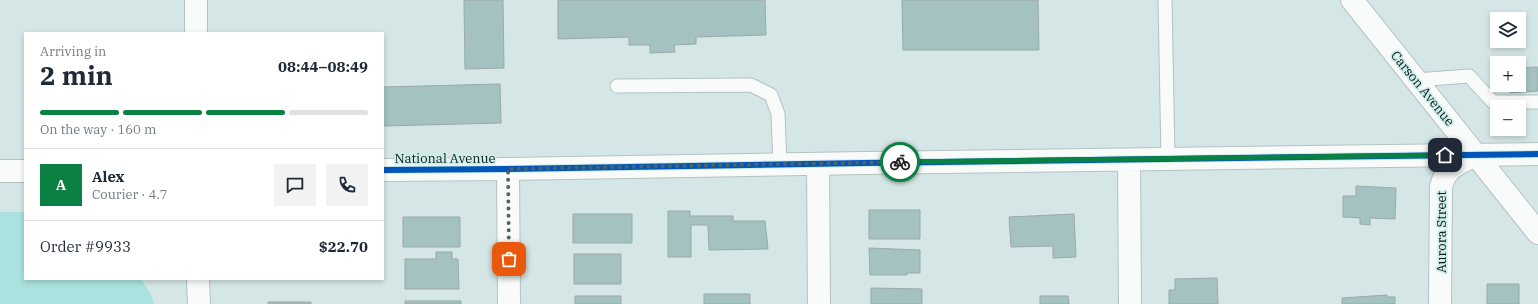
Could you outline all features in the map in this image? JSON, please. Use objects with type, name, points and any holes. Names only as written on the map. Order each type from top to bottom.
[{"type":"street","points":[[196,0],[196,32]]},
{"type":"street","name":"Carson Avenue","points":[[1352,0],[1538,233]]},
{"type":"street","name":"National Avenue","points":[[384,170],[1538,154]]},
{"type":"street","name":"Aurora Street","points":[[1440,304],[1442,180],[1453,166],[1476,155]]},
{"type":"street","points":[[1130,160],[1130,304]]},
{"type":"street","points":[[818,164],[819,304]]},
{"type":"street","points":[[508,169],[509,304]]},
{"type":"street","points":[[0,171],[24,171]]},
{"type":"street","points":[[198,280],[199,304]]},
{"type":"lane","points":[[1165,0],[1168,159]]},
{"type":"lane","points":[[1416,80],[1470,76],[1493,102],[1538,102]]},
{"type":"lane","points":[[617,86],[751,85],[770,95],[778,114],[780,164]]},
{"type":"shaded area","points":[[0,212],[24,212],[24,280],[142,280],[151,294],[154,304],[0,304]]},
{"type":"building","points":[[464,0],[503,0],[504,68],[465,69]]},
{"type":"building","points":[[558,0],[765,0],[766,35],[696,37],[696,44],[674,45],[675,52],[650,53],[650,45],[629,45],[629,37],[558,39]]},
{"type":"building","points":[[902,0],[1038,0],[1039,50],[903,50]]},
{"type":"building","points":[[1538,67],[1538,91],[1526,92],[1526,68]]},
{"type":"building","points":[[500,84],[501,123],[384,126],[384,87]]},
{"type":"building","points":[[1356,186],[1396,188],[1395,219],[1370,218],[1370,225],[1360,224],[1360,218],[1343,217],[1343,196],[1356,196]]},
{"type":"building","points":[[869,210],[920,210],[920,239],[869,239]]},
{"type":"building","points":[[668,211],[690,211],[690,216],[733,216],[733,221],[765,221],[768,249],[709,250],[708,225],[691,225],[691,257],[668,257]]},
{"type":"building","points":[[573,214],[632,214],[632,243],[573,243]]},
{"type":"building","points":[[1074,214],[1076,257],[1053,258],[1053,246],[1011,247],[1009,217]]},
{"type":"building","points":[[403,217],[460,217],[460,247],[403,247]]},
{"type":"building","points":[[869,248],[920,250],[920,273],[907,273],[907,275],[870,275]]},
{"type":"building","points":[[436,252],[452,252],[452,259],[458,259],[459,289],[405,289],[405,259],[436,259]]},
{"type":"building","points":[[574,254],[621,254],[621,284],[574,284]]},
{"type":"building","points":[[1217,278],[1218,304],[1169,304],[1169,290],[1175,290],[1175,279]]},
{"type":"building","points":[[1487,284],[1519,284],[1519,304],[1487,304]]},
{"type":"building","points":[[871,288],[922,289],[922,304],[871,304]]},
{"type":"building","points":[[704,294],[750,294],[750,304],[704,304]]},
{"type":"building","points":[[1387,295],[1387,297],[1395,297],[1395,304],[1342,304],[1342,298]]},
{"type":"building","points":[[575,296],[621,296],[621,304],[575,304]]},
{"type":"building","points":[[1040,296],[1068,296],[1069,304],[1040,304]]},
{"type":"building","points":[[405,301],[461,301],[461,304],[405,304]]},
{"type":"building","points":[[268,302],[311,302],[311,304],[268,304]]},
{"type":"cycle path","points":[[384,170],[1538,154]]},
{"type":"way so far","points":[[509,259],[508,169],[900,162]]},
{"type":"route","points":[[900,162],[1445,155]]}]
